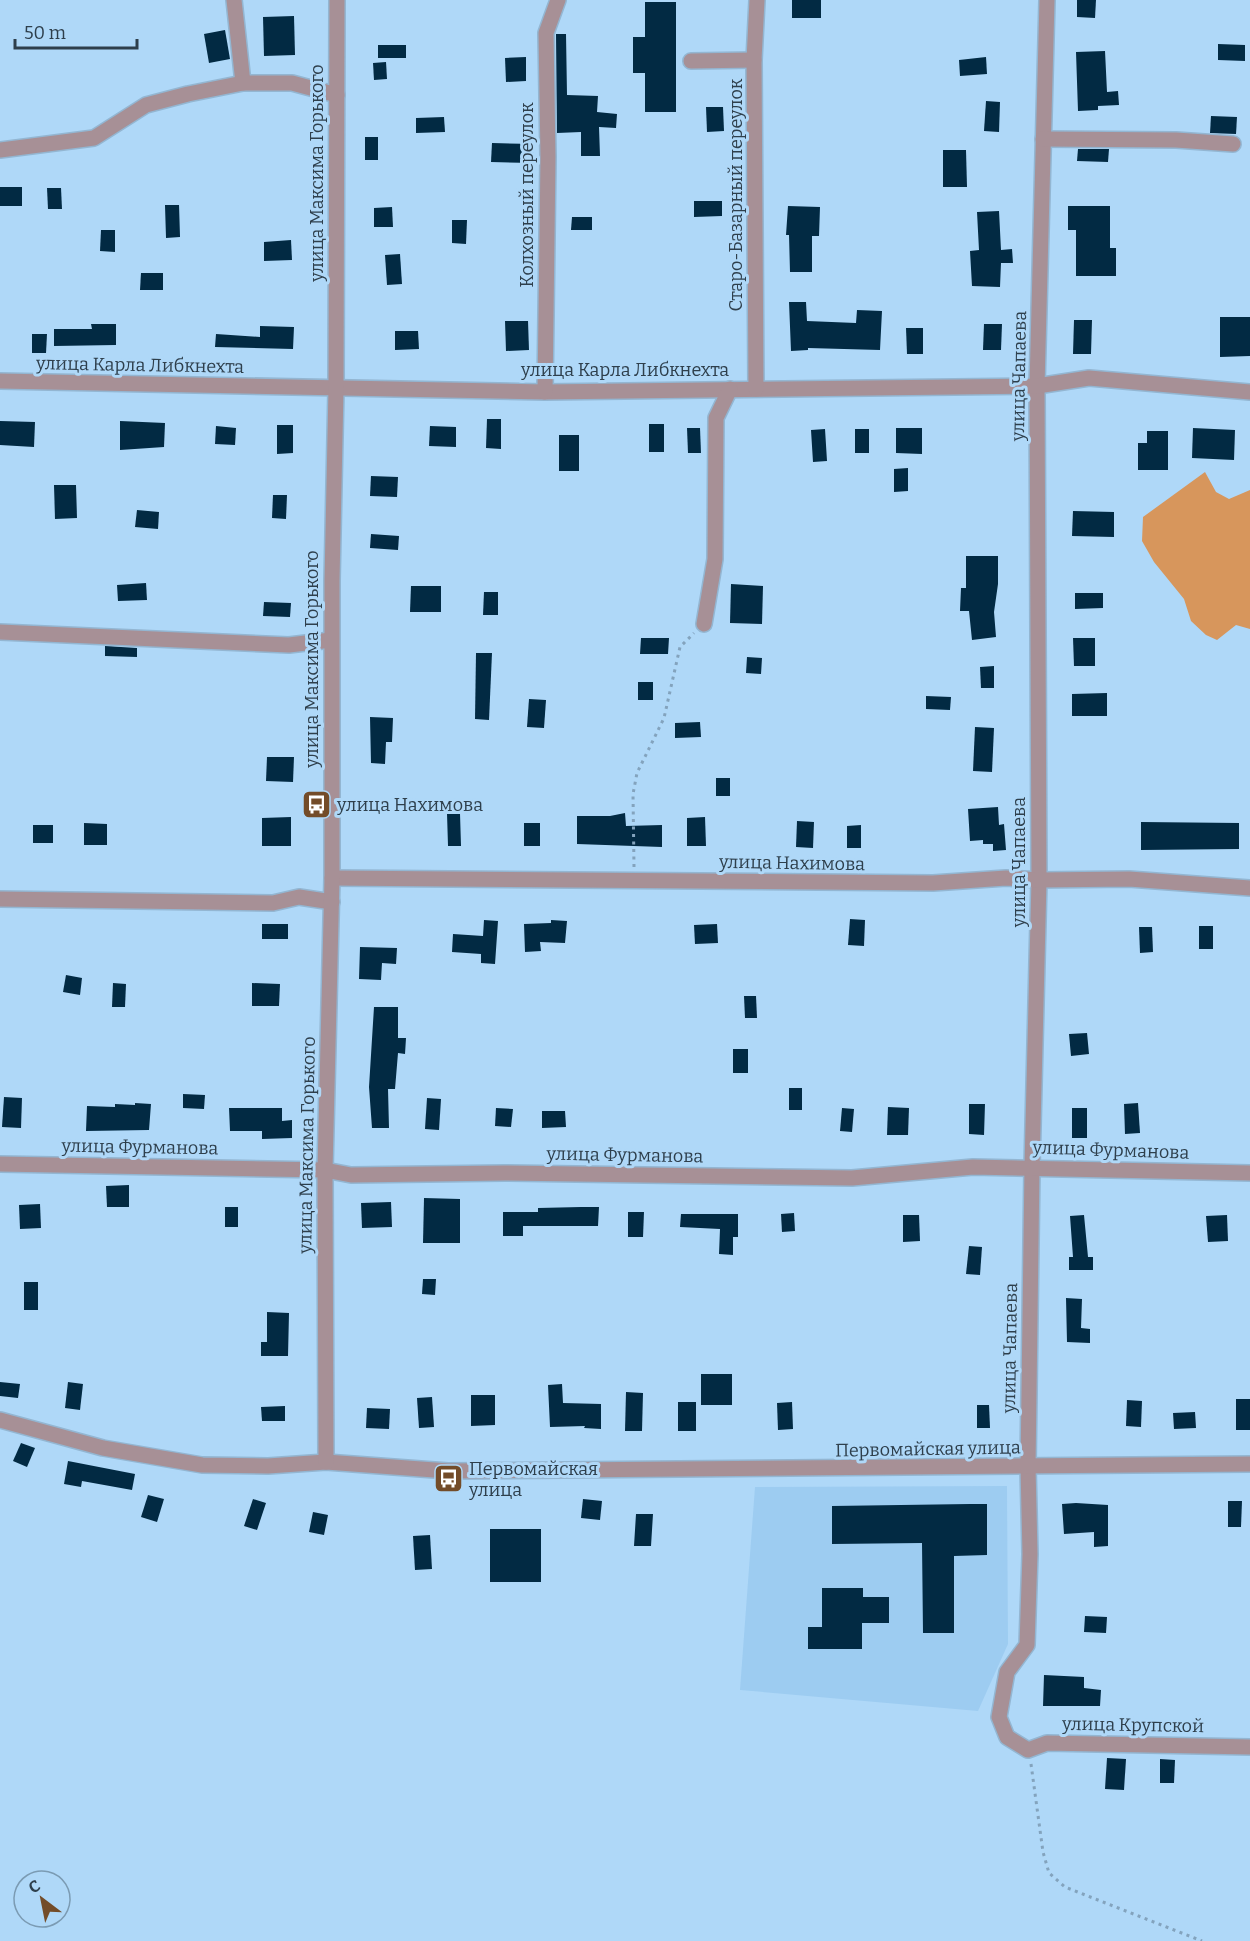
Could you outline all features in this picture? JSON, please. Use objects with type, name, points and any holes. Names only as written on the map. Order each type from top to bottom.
[{"type":"street","points":[[234,0],[243,83]]},
{"type":"street","name":"улица Максима Горького","points":[[326,1462],[325,1170],[332,902],[331,640],[332,474],[336,388],[337,0]]},
{"type":"street","name":"Колхозный переулок","points":[[545,392],[548,181],[546,33],[558,0]]},
{"type":"street","name":"Старо-Базарный переулок","points":[[756,389],[754,60],[757,0]]},
{"type":"street","name":"улица Чапаева","points":[[1028,1750],[1007,1737],[999,1717],[1007,1672],[1027,1645],[1030,1554],[1028,1467],[1032,1167],[1039,880],[1037,386],[1047,0]]},
{"type":"street","points":[[691,61],[754,60]]},
{"type":"street","points":[[0,150],[94,138],[146,105],[243,83],[292,83],[337,95]]},
{"type":"street","points":[[1043,139],[1176,140],[1233,144]]},
{"type":"street","name":"улица Карла Либкнехта","points":[[0,381],[438,388],[545,392],[1037,386],[1089,378],[1250,392]]},
{"type":"street","points":[[704,624],[715,559],[716,418],[730,389]]},
{"type":"street","points":[[0,632],[289,645],[331,640]]},
{"type":"street","name":"улица Нахимова","points":[[332,878],[933,884],[1006,878],[1128,879],[1250,888]]},
{"type":"street","points":[[0,899],[273,903],[299,897],[332,902]]},
{"type":"street","name":"улица Фурманова","points":[[0,1164],[325,1170],[351,1175],[504,1173],[852,1178],[973,1167],[1250,1173]]},
{"type":"street","name":"Первомайская улица","points":[[0,1420],[114,1451],[202,1465],[268,1466],[326,1462],[448,1472],[1028,1467],[1143,1463],[1250,1464]]},
{"type":"street","name":"улица Крупской","points":[[1028,1750],[1047,1743],[1250,1747]]},
{"type":"path","points":[[634,881],[633,794],[637,773],[664,718],[680,647],[704,624]]},
{"type":"path","points":[[1028,1750],[1043,1852],[1049,1873],[1065,1887],[1202,1941]]},
{"type":"shaded area","points":[[1205,472],[1216,492],[1229,499],[1250,490],[1250,629],[1236,625],[1217,640],[1206,635],[1191,621],[1184,599],[1154,562],[1142,541],[1143,517]]},
{"type":"shaded area","points":[[1007,1486],[1008,1644],[978,1711],[740,1690],[755,1487]]},
{"type":"building","points":[[792,0],[821,0],[821,18],[792,18]]},
{"type":"building","points":[[1077,0],[1096,0],[1095,18],[1077,17]]},
{"type":"building","points":[[645,2],[676,2],[676,112],[645,112],[645,73],[633,73],[633,37],[645,37]]},
{"type":"building","points":[[294,16],[295,55],[264,56],[263,17]]},
{"type":"building","points":[[225,30],[230,59],[209,63],[204,34]]},
{"type":"building","points":[[556,34],[566,34],[567,95],[598,96],[597,112],[617,114],[616,128],[599,127],[600,156],[581,156],[581,132],[557,133]]},
{"type":"building","points":[[1218,44],[1245,45],[1245,61],[1218,60]]},
{"type":"building","points":[[378,45],[406,45],[406,58],[378,58]]},
{"type":"building","points":[[1105,51],[1107,92],[1118,91],[1119,105],[1098,106],[1098,110],[1078,111],[1076,52]]},
{"type":"building","points":[[526,57],[526,81],[506,82],[505,58]]},
{"type":"building","points":[[986,57],[987,74],[960,76],[959,60]]},
{"type":"building","points":[[386,62],[387,79],[374,80],[373,63]]},
{"type":"building","points":[[986,101],[1000,102],[999,132],[984,131]]},
{"type":"building","points":[[706,107],[723,107],[724,131],[707,132]]},
{"type":"building","points":[[1211,116],[1237,117],[1236,134],[1210,133]]},
{"type":"building","points":[[444,117],[445,132],[416,133],[416,118]]},
{"type":"building","points":[[365,137],[378,137],[378,160],[365,160]]},
{"type":"building","points":[[492,143],[534,144],[533,163],[491,162]]},
{"type":"building","points":[[1078,149],[1109,149],[1108,162],[1077,161]]},
{"type":"building","points":[[943,150],[966,150],[967,187],[943,187]]},
{"type":"building","points":[[0,187],[22,187],[22,206],[0,206]]},
{"type":"building","points":[[47,188],[61,188],[62,209],[48,209]]},
{"type":"building","points":[[694,201],[722,201],[722,216],[694,217]]},
{"type":"building","points":[[165,205],[179,205],[180,237],[166,238]]},
{"type":"building","points":[[788,206],[820,207],[819,236],[812,236],[812,272],[790,272],[789,235],[786,235]]},
{"type":"building","points":[[1068,206],[1110,206],[1110,248],[1116,248],[1116,276],[1076,276],[1076,230],[1068,230]]},
{"type":"building","points":[[392,207],[393,227],[374,227],[374,208]]},
{"type":"building","points":[[999,211],[1001,250],[1012,249],[1013,263],[1001,263],[1000,287],[972,286],[970,251],[979,250],[977,212]]},
{"type":"building","points":[[572,217],[592,217],[592,230],[571,230]]},
{"type":"building","points":[[452,220],[467,220],[466,244],[452,243]]},
{"type":"building","points":[[101,230],[115,230],[115,252],[100,251]]},
{"type":"building","points":[[291,240],[292,260],[264,261],[264,242]]},
{"type":"building","points":[[400,254],[402,284],[387,285],[385,255]]},
{"type":"building","points":[[141,273],[163,273],[163,290],[140,290]]},
{"type":"building","points":[[789,302],[806,302],[807,321],[856,323],[857,310],[882,311],[880,350],[808,348],[808,350],[791,351]]},
{"type":"building","points":[[1220,317],[1250,317],[1250,356],[1220,357]]},
{"type":"building","points":[[1074,320],[1092,320],[1091,354],[1073,354]]},
{"type":"building","points":[[505,321],[528,321],[529,350],[506,351]]},
{"type":"building","points":[[91,324],[116,324],[116,345],[54,346],[54,329],[92,329]]},
{"type":"building","points":[[984,324],[1002,324],[1001,350],[983,350]]},
{"type":"building","points":[[260,326],[294,327],[293,349],[215,347],[216,334],[260,337]]},
{"type":"building","points":[[906,328],[923,328],[923,354],[907,354]]},
{"type":"building","points":[[395,331],[418,331],[419,349],[395,350]]},
{"type":"building","points":[[32,334],[47,334],[46,353],[32,353]]},
{"type":"building","points":[[487,419],[501,419],[501,449],[486,448]]},
{"type":"building","points":[[0,421],[35,422],[34,447],[0,445]]},
{"type":"building","points":[[120,421],[165,423],[164,447],[120,450]]},
{"type":"building","points":[[649,424],[664,424],[664,452],[649,452]]},
{"type":"building","points":[[277,425],[293,425],[293,453],[277,454]]},
{"type":"building","points":[[216,426],[236,428],[235,445],[215,444]]},
{"type":"building","points":[[430,426],[456,427],[456,447],[429,446]]},
{"type":"building","points":[[687,428],[700,428],[701,453],[688,453]]},
{"type":"building","points":[[896,428],[922,428],[922,454],[896,453]]},
{"type":"building","points":[[1193,428],[1235,430],[1234,460],[1192,458]]},
{"type":"building","points":[[825,429],[827,461],[813,462],[811,430]]},
{"type":"building","points":[[855,429],[869,429],[869,453],[855,453]]},
{"type":"building","points":[[1147,431],[1168,431],[1168,470],[1138,470],[1138,443],[1147,443]]},
{"type":"building","points":[[559,435],[579,435],[579,471],[559,471]]},
{"type":"building","points":[[908,468],[908,491],[894,492],[894,469]]},
{"type":"building","points":[[371,476],[398,477],[397,497],[370,496]]},
{"type":"building","points":[[54,485],[76,485],[77,518],[55,519]]},
{"type":"building","points":[[273,495],[287,495],[286,519],[272,518]]},
{"type":"building","points":[[137,510],[159,512],[158,529],[135,527]]},
{"type":"building","points":[[1073,511],[1114,512],[1114,537],[1072,536]]},
{"type":"building","points":[[371,534],[399,536],[398,550],[370,548]]},
{"type":"building","points":[[966,556],[998,556],[998,584],[994,612],[996,637],[972,640],[969,611],[960,611],[961,588],[966,588]]},
{"type":"building","points":[[146,583],[147,600],[118,601],[117,585]]},
{"type":"building","points":[[731,584],[763,586],[762,624],[730,623]]},
{"type":"building","points":[[411,586],[441,586],[441,612],[410,612]]},
{"type":"building","points":[[484,592],[498,592],[498,615],[483,615]]},
{"type":"building","points":[[1075,593],[1103,593],[1103,608],[1075,609]]},
{"type":"building","points":[[264,602],[291,603],[290,617],[263,616]]},
{"type":"building","points":[[641,638],[669,638],[668,654],[640,654]]},
{"type":"building","points":[[1073,638],[1095,638],[1095,666],[1074,666]]},
{"type":"building","points":[[105,646],[137,648],[137,657],[105,656]]},
{"type":"building","points":[[476,653],[492,653],[489,720],[475,719]]},
{"type":"building","points":[[747,657],[762,658],[761,674],[746,673]]},
{"type":"building","points":[[994,666],[994,688],[981,688],[980,667]]},
{"type":"building","points":[[638,682],[653,682],[653,700],[638,700]]},
{"type":"building","points":[[1107,693],[1107,716],[1072,716],[1072,694]]},
{"type":"building","points":[[926,696],[951,697],[950,710],[926,709]]},
{"type":"building","points":[[529,699],[546,700],[544,728],[527,727]]},
{"type":"building","points":[[370,717],[393,718],[392,742],[386,742],[385,764],[371,763]]},
{"type":"building","points":[[700,722],[701,737],[675,738],[675,723]]},
{"type":"building","points":[[975,727],[994,728],[992,772],[973,771]]},
{"type":"building","points":[[267,757],[294,757],[293,782],[266,781]]},
{"type":"building","points":[[716,778],[730,778],[730,796],[716,796]]},
{"type":"building","points":[[998,807],[999,825],[1004,824],[1006,850],[993,851],[993,844],[983,844],[983,840],[970,841],[968,809]]},
{"type":"building","points":[[625,813],[626,826],[662,825],[662,847],[577,844],[577,816],[610,816]]},
{"type":"building","points":[[447,814],[460,814],[461,846],[448,846]]},
{"type":"building","points":[[291,817],[291,846],[262,846],[262,818]]},
{"type":"building","points":[[705,817],[706,846],[687,846],[687,818]]},
{"type":"building","points":[[797,821],[814,822],[813,848],[796,847]]},
{"type":"building","points":[[1141,822],[1239,823],[1239,849],[1141,850]]},
{"type":"building","points":[[84,823],[107,824],[107,845],[84,845]]},
{"type":"building","points":[[524,823],[540,823],[540,846],[524,846]]},
{"type":"building","points":[[33,825],[53,825],[53,843],[33,843]]},
{"type":"building","points":[[861,825],[861,848],[847,848],[847,826]]},
{"type":"building","points":[[850,919],[865,920],[864,946],[848,945]]},
{"type":"building","points":[[484,920],[498,921],[495,964],[481,963],[481,954],[452,952],[453,934],[483,936]]},
{"type":"building","points":[[551,920],[567,921],[565,943],[540,942],[541,951],[525,952],[524,924],[551,923]]},
{"type":"building","points":[[262,924],[288,924],[288,939],[262,939]]},
{"type":"building","points":[[717,924],[718,943],[695,944],[694,925]]},
{"type":"building","points":[[1199,926],[1213,926],[1213,949],[1199,949]]},
{"type":"building","points":[[1139,927],[1152,927],[1153,952],[1140,953]]},
{"type":"building","points":[[360,947],[397,948],[396,964],[382,963],[381,980],[359,979]]},
{"type":"building","points":[[66,975],[82,978],[80,995],[63,992]]},
{"type":"building","points":[[113,983],[126,984],[125,1007],[112,1007]]},
{"type":"building","points":[[252,983],[280,984],[279,1006],[252,1006]]},
{"type":"building","points":[[744,996],[756,996],[757,1018],[745,1018]]},
{"type":"building","points":[[374,1007],[398,1007],[398,1038],[406,1038],[405,1054],[398,1053],[395,1089],[388,1089],[389,1128],[372,1128],[369,1087]]},
{"type":"building","points":[[1087,1033],[1089,1054],[1071,1056],[1069,1034]]},
{"type":"building","points":[[733,1049],[748,1049],[748,1073],[733,1073]]},
{"type":"building","points":[[789,1088],[802,1088],[802,1110],[789,1110]]},
{"type":"building","points":[[183,1094],[205,1095],[204,1109],[183,1108]]},
{"type":"building","points":[[4,1097],[22,1098],[21,1128],[2,1127]]},
{"type":"building","points":[[427,1098],[441,1099],[439,1130],[425,1129]]},
{"type":"building","points":[[135,1103],[151,1104],[149,1130],[86,1131],[87,1106],[115,1107],[115,1104],[135,1105]]},
{"type":"building","points":[[1138,1103],[1140,1133],[1125,1134],[1124,1104]]},
{"type":"building","points":[[969,1104],[985,1104],[984,1135],[969,1134]]},
{"type":"building","points":[[888,1107],[909,1108],[908,1135],[887,1135]]},
{"type":"building","points":[[229,1108],[282,1108],[282,1121],[292,1120],[292,1138],[262,1139],[262,1131],[230,1131]]},
{"type":"building","points":[[496,1108],[513,1109],[511,1127],[495,1126]]},
{"type":"building","points":[[842,1108],[854,1109],[852,1132],[840,1131]]},
{"type":"building","points":[[1072,1108],[1087,1108],[1087,1138],[1072,1138]]},
{"type":"building","points":[[542,1111],[565,1111],[566,1127],[542,1128]]},
{"type":"building","points":[[129,1185],[129,1207],[107,1207],[106,1186]]},
{"type":"building","points":[[424,1198],[460,1199],[460,1243],[423,1243]]},
{"type":"building","points":[[391,1202],[392,1227],[362,1228],[361,1203]]},
{"type":"building","points":[[40,1204],[41,1228],[20,1229],[19,1205]]},
{"type":"building","points":[[225,1207],[238,1207],[238,1227],[225,1227]]},
{"type":"building","points":[[599,1207],[598,1226],[523,1226],[523,1236],[503,1236],[503,1212],[538,1212],[538,1208]]},
{"type":"building","points":[[628,1212],[644,1212],[643,1237],[628,1237]]},
{"type":"building","points":[[794,1213],[795,1231],[782,1232],[781,1214]]},
{"type":"building","points":[[681,1214],[738,1214],[738,1237],[733,1237],[733,1255],[719,1254],[720,1229],[680,1227]]},
{"type":"building","points":[[903,1215],[919,1215],[920,1241],[903,1242]]},
{"type":"building","points":[[1084,1215],[1088,1257],[1093,1257],[1093,1270],[1069,1270],[1069,1257],[1073,1257],[1070,1216]]},
{"type":"building","points":[[1227,1215],[1228,1241],[1208,1242],[1206,1216]]},
{"type":"building","points":[[969,1246],[982,1247],[980,1275],[966,1274]]},
{"type":"building","points":[[423,1279],[436,1279],[435,1295],[422,1294]]},
{"type":"building","points":[[24,1282],[38,1282],[38,1310],[24,1310]]},
{"type":"building","points":[[1066,1298],[1082,1299],[1081,1328],[1090,1329],[1090,1343],[1067,1342]]},
{"type":"building","points":[[267,1312],[289,1313],[288,1356],[261,1356],[261,1342],[267,1342]]},
{"type":"building","points":[[701,1374],[732,1374],[732,1405],[701,1405]]},
{"type":"building","points":[[0,1382],[20,1384],[18,1398],[0,1396]]},
{"type":"building","points":[[68,1382],[83,1384],[80,1410],[65,1408]]},
{"type":"building","points":[[562,1384],[563,1403],[601,1404],[601,1429],[584,1428],[585,1426],[550,1427],[548,1385]]},
{"type":"building","points":[[626,1392],[643,1393],[642,1431],[625,1431]]},
{"type":"building","points":[[471,1395],[495,1395],[495,1425],[471,1426]]},
{"type":"building","points":[[432,1397],[434,1427],[419,1428],[417,1398]]},
{"type":"building","points":[[1236,1399],[1250,1399],[1250,1430],[1236,1430]]},
{"type":"building","points":[[1127,1400],[1142,1401],[1141,1427],[1126,1426]]},
{"type":"building","points":[[678,1402],[696,1402],[696,1431],[678,1431]]},
{"type":"building","points":[[792,1402],[793,1429],[778,1430],[777,1403]]},
{"type":"building","points":[[977,1405],[989,1405],[990,1428],[977,1428]]},
{"type":"building","points":[[285,1406],[285,1421],[262,1421],[261,1407]]},
{"type":"building","points":[[367,1408],[390,1409],[389,1429],[366,1428]]},
{"type":"building","points":[[1195,1412],[1196,1428],[1174,1429],[1173,1413]]},
{"type":"building","points":[[21,1443],[35,1448],[27,1467],[13,1461]]},
{"type":"building","points":[[68,1461],[135,1474],[132,1490],[82,1481],[81,1487],[64,1484]]},
{"type":"building","points":[[148,1495],[164,1499],[157,1522],[141,1517]]},
{"type":"building","points":[[253,1499],[266,1503],[257,1530],[244,1526]]},
{"type":"building","points":[[583,1499],[602,1501],[600,1520],[581,1518]]},
{"type":"building","points":[[1228,1501],[1242,1501],[1241,1527],[1228,1527]]},
{"type":"building","points":[[987,1504],[987,1555],[954,1556],[954,1633],[923,1633],[922,1543],[832,1544],[832,1506]]},
{"type":"building","points":[[1062,1504],[1108,1505],[1108,1546],[1094,1547],[1094,1532],[1064,1534]]},
{"type":"building","points":[[313,1512],[328,1515],[324,1535],[309,1532]]},
{"type":"building","points":[[636,1514],[653,1514],[651,1546],[634,1546]]},
{"type":"building","points":[[490,1529],[541,1529],[541,1582],[490,1582]]},
{"type":"building","points":[[430,1535],[432,1569],[415,1570],[413,1536]]},
{"type":"building","points":[[822,1588],[863,1588],[863,1597],[889,1597],[889,1623],[862,1623],[862,1649],[808,1649],[808,1627],[822,1627]]},
{"type":"building","points":[[1085,1616],[1107,1617],[1106,1633],[1084,1632]]},
{"type":"building","points":[[1044,1675],[1084,1677],[1084,1688],[1101,1690],[1100,1706],[1043,1706]]},
{"type":"building","points":[[1107,1758],[1126,1759],[1124,1790],[1105,1789]]},
{"type":"building","points":[[1160,1759],[1175,1760],[1174,1783],[1160,1783]]},
{"type":"place","name":"улица Нахимова","points":[[316,805]]},
{"type":"place","name":"Первомайская улица","points":[[448,1479]]}]
